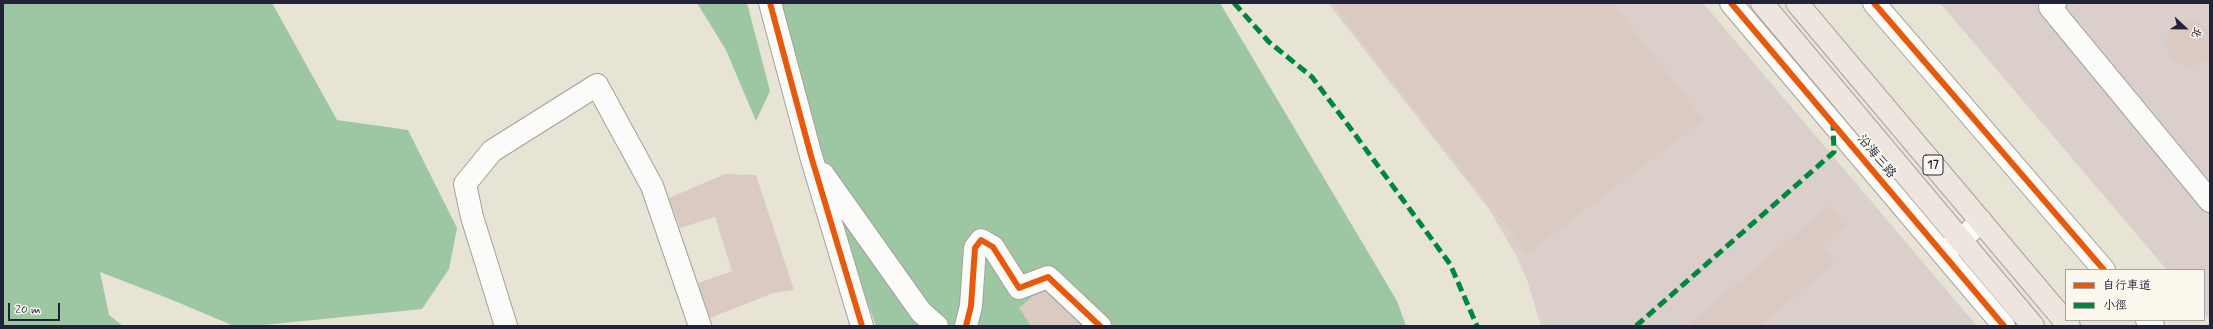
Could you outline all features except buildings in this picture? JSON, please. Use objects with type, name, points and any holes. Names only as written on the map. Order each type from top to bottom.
[{"type":"main road","name":"沿海三路","points":[[1762,3],[2033,326]]},
{"type":"main road","name":"17","points":[[1797,3],[2069,326]]},
{"type":"street","points":[[770,3],[811,156],[862,326]]},
{"type":"street","name":"沿海三路","points":[[1730,3],[2004,326]]},
{"type":"street","points":[[1874,3],[2103,269]]},
{"type":"street","points":[[2056,3],[2050,8],[2210,201]]},
{"type":"street","points":[[506,326],[472,217],[465,184],[492,152],[597,85],[652,186],[700,326]]},
{"type":"street","points":[[1833,124],[1872,92]]},
{"type":"street","points":[[811,156],[922,312],[937,326]]},
{"type":"street","points":[[1942,253],[1961,240],[1981,221]]},
{"type":"street","points":[[966,326],[971,306],[975,248],[981,240],[993,247],[1020,288],[1048,277],[1100,326]]},
{"type":"shaded area","points":[[1328,3],[1703,3],[1977,326],[1541,326],[1527,280],[1516,255],[1489,209]]},
{"type":"shaded area","points":[[1940,3],[2210,3],[2210,320],[2205,314],[2205,269],[2166,269]]},
{"type":"green space","points":[[3,3],[272,3],[337,120],[408,130],[457,228],[449,269],[422,309],[254,326],[234,326],[100,272],[109,315],[123,326],[3,326]]},
{"type":"green space","points":[[697,3],[747,3],[770,91],[756,121],[726,50]]},
{"type":"green space","points":[[778,3],[1220,3],[1397,301],[1406,326],[876,326],[835,213]]},
{"type":"marked path","points":[[1234,3],[1269,42],[1312,77],[1450,264],[1477,326]]},
{"type":"marked path","points":[[1636,326],[1834,152],[1833,124]]},
{"type":"cycle path","points":[[770,3],[811,156],[862,326]]},
{"type":"cycle path","points":[[1731,3],[2004,326]]},
{"type":"cycle path","points":[[1874,3],[2103,269]]},
{"type":"cycle path","points":[[966,326],[971,306],[975,248],[981,240],[993,247],[1019,288],[1048,277],[1100,326]]}]
